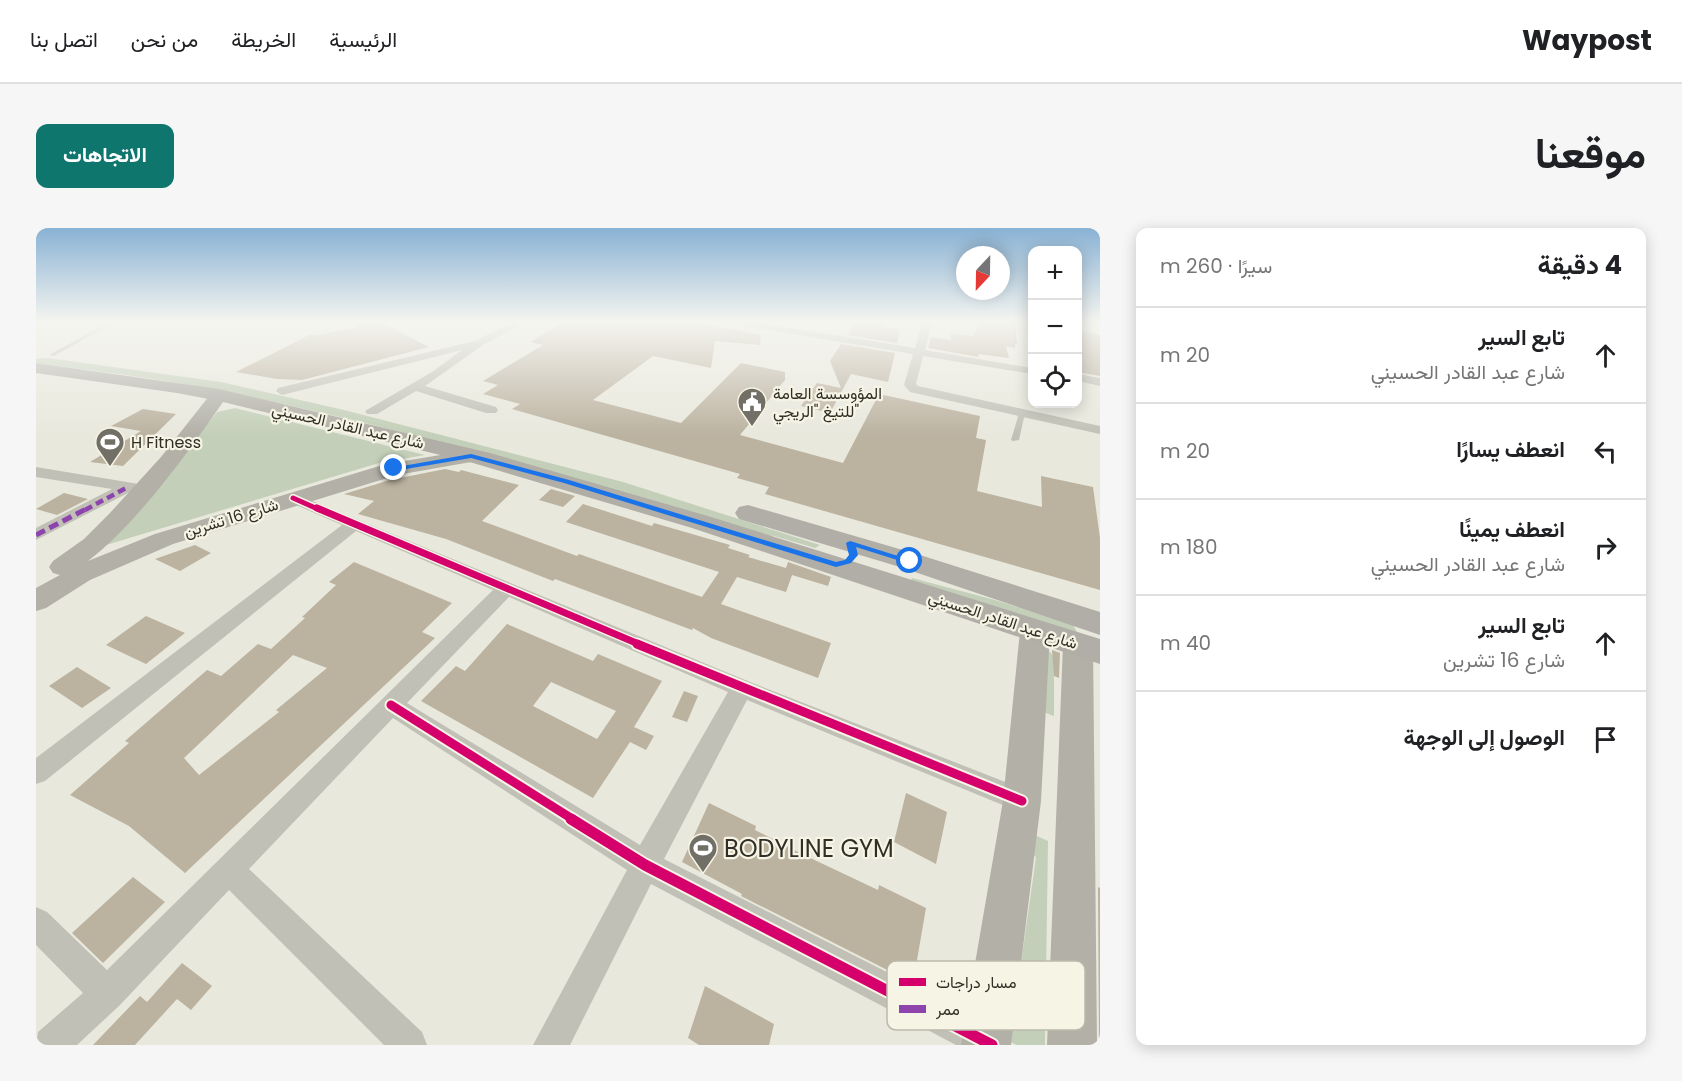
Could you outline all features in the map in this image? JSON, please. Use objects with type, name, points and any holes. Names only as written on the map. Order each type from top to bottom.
[{"type":"main road","name":"شارع عبد القادر الحسيني","points":[[59,360],[219,395],[471,456],[843,554],[907,574],[1093,640]]},
{"type":"main road","name":"شارع عبد القادر الحسيني","points":[[74,360],[226,379],[372,411],[552,456]]},
{"type":"main road","name":"شارع عبد القادر الحسيني","points":[[730,507],[843,554]]},
{"type":"main road","name":"شارع عبد القادر الحسيني","points":[[907,574],[1035,631],[1093,640]]},
{"type":"street","points":[[282,391],[411,360]]},
{"type":"street","points":[[372,411],[415,387],[455,360]]},
{"type":"street","points":[[917,360],[910,385],[914,389],[1100,430]]},
{"type":"street","points":[[967,360],[1028,370]]},
{"type":"street","points":[[1082,379],[1100,382]]},
{"type":"street","points":[[415,387],[491,410]]},
{"type":"street","points":[[36,582],[91,548],[136,488],[191,435],[219,395]]},
{"type":"street","name":"شارع 16 تشرين","points":[[36,601],[81,574],[164,539],[394,468],[471,456]]},
{"type":"street","points":[[36,472],[136,488]]},
{"type":"street","points":[[36,535],[136,488]]},
{"type":"street","points":[[292,498],[742,688],[1022,801]]},
{"type":"street","points":[[36,773],[353,525]]},
{"type":"street","points":[[51,1045],[107,994],[505,589]]},
{"type":"street","points":[[1000,961],[1022,801],[1035,631]]},
{"type":"street","points":[[1074,961],[1093,640]]},
{"type":"street","points":[[551,1045],[645,865],[742,688]]},
{"type":"street","points":[[390,705],[645,865],[887,991]]},
{"type":"street","points":[[229,870],[409,1045]]},
{"type":"street","points":[[36,923],[107,994]]},
{"type":"street","points":[[961,1030],[988,1044]]},
{"type":"street","points":[[1071,1030],[1072,1045]]},
{"type":"lane","points":[[1015,440],[1022,413]]},
{"type":"green space","points":[[36,360],[63,360],[221,382],[344,410],[623,482],[820,545],[815,548],[774,536],[755,534],[486,455],[283,404],[193,386],[36,363]]},
{"type":"green space","points":[[235,408],[425,455],[379,463],[106,545],[217,412]]},
{"type":"green space","points":[[912,578],[995,600],[1073,625],[1081,639],[911,581]]},
{"type":"green space","points":[[1044,650],[1050,652],[1057,661],[1054,676],[1054,716],[1035,709]]},
{"type":"green space","points":[[1024,830],[1048,841],[1046,961],[1021,961],[1036,857],[1022,845]]},
{"type":"green space","points":[[1012,1030],[1045,1030],[1045,1045],[1017,1045],[1010,1042]]},
{"type":"building","points":[[259,360],[378,360],[302,380],[277,379],[236,372]]},
{"type":"building","points":[[518,360],[647,360],[593,400],[681,423],[741,363],[785,372],[785,380],[740,435],[843,463],[879,394],[980,416],[976,438],[986,440],[977,491],[1042,507],[1041,476],[1093,487],[1100,538],[1100,590],[765,494],[769,487],[737,478],[740,474],[512,409],[520,404],[483,394],[498,385],[483,381]]},
{"type":"building","points":[[673,360],[712,360],[711,368]]},
{"type":"building","points":[[893,360],[888,382],[851,374],[830,413],[801,406],[817,383],[841,388],[830,361]]},
{"type":"building","points":[[1082,360],[1100,360],[1100,376],[1082,373]]},
{"type":"building","points":[[143,409],[176,414],[123,466],[90,462],[141,431],[111,426]]},
{"type":"building","points":[[445,469],[459,472],[461,470],[519,485],[482,521],[577,556],[579,554],[702,597],[719,572],[566,522],[583,504],[652,526],[654,523],[730,545],[728,548],[750,555],[748,557],[786,568],[788,562],[831,577],[828,586],[792,575],[786,592],[737,577],[721,604],[831,643],[818,678],[711,638],[693,628],[692,630],[555,579],[553,581],[446,539],[358,514],[374,501],[344,494],[390,480]]},
{"type":"building","points":[[551,489],[575,496],[563,507],[539,500]]},
{"type":"building","points":[[64,493],[88,499],[57,515],[36,509]]},
{"type":"building","points":[[195,545],[211,553],[180,571],[155,559]]},
{"type":"building","points":[[354,562],[452,603],[422,632],[435,638],[185,873],[129,826],[70,795],[129,743],[125,741],[207,670],[221,676],[258,644],[271,649],[336,585],[329,582]],"holes":[[[293,655],[327,668],[276,710],[279,712],[199,775],[184,758]]]},
{"type":"building","points":[[146,616],[185,633],[146,664],[106,645]]},
{"type":"building","points":[[507,624],[593,661],[598,654],[662,681],[634,727],[654,736],[646,750],[630,742],[593,798],[421,701],[456,666],[465,671]],"holes":[[[551,682],[616,711],[597,739],[533,706]]]},
{"type":"building","points":[[1052,650],[1060,653],[1059,678],[1054,676]]},
{"type":"building","points":[[77,667],[111,688],[82,708],[49,686]]},
{"type":"building","points":[[684,691],[698,696],[687,722],[672,717]]},
{"type":"building","points":[[906,793],[947,812],[936,864],[894,842]]},
{"type":"building","points":[[709,803],[756,826],[755,830],[804,855],[878,890],[879,885],[926,908],[917,961],[887,961],[887,970],[741,896],[742,894],[682,862]]},
{"type":"building","points":[[133,877],[165,902],[103,963],[72,933]]},
{"type":"building","points":[[1098,887],[1100,888],[1100,1045],[1099,1045]]},
{"type":"building","points":[[182,963],[212,986],[191,1010],[177,999],[135,1045],[93,1045],[140,996],[147,1002]]},
{"type":"building","points":[[705,986],[774,1024],[769,1045],[699,1045],[688,1038]]},
{"type":"marked path","points":[[36,535],[128,487]]},
{"type":"cycle path","points":[[293,498],[742,688],[1022,801]]},
{"type":"cycle path","points":[[391,705],[645,865],[887,991]]},
{"type":"cycle path","points":[[963,1030],[992,1045]]},
{"type":"place","name":"المؤوسسة العامة للتيغ \"الريجي\"","points":[[752,428]]},
{"type":"place","name":"H Fitness","points":[[110,468]]},
{"type":"place","name":"BODYLINE GYM","points":[[703,874]]},
{"type":"route","points":[[394,468],[471,456],[567,482],[836,565],[852,559],[854,551],[850,543],[910,561]]}]
